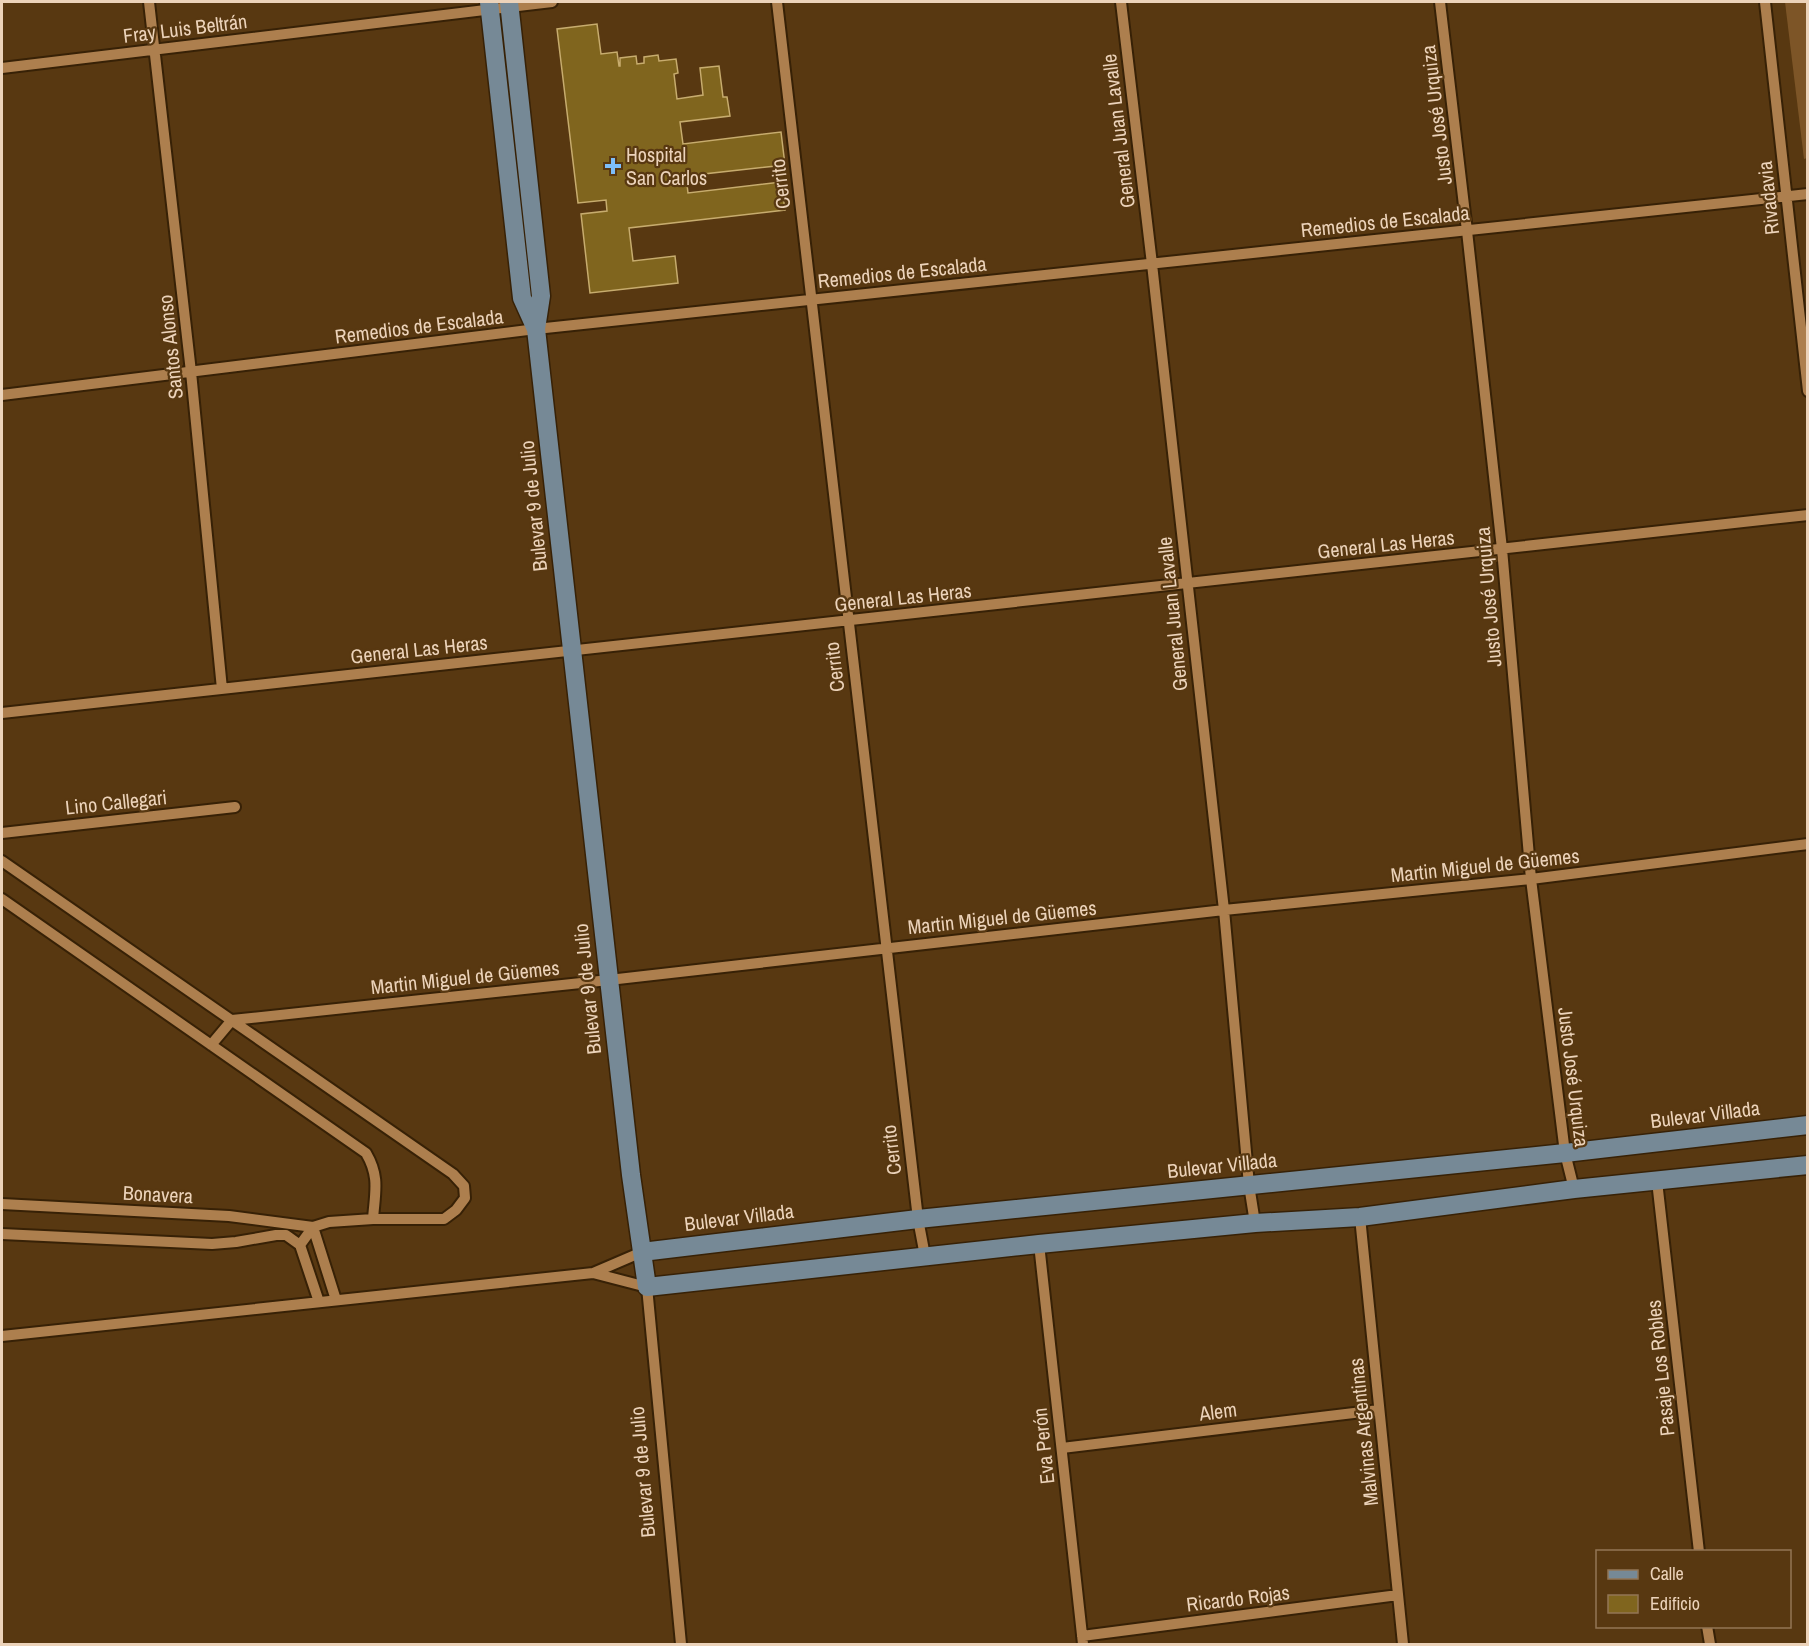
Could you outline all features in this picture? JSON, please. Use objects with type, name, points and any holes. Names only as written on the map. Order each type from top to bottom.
[{"type":"main road","name":"Bulevar 9 de Julio","points":[[509,4],[541,296],[536,329],[631,1175],[646,1287]]},
{"type":"main road","name":"Bulevar 9 de Julio","points":[[489,5],[522,298],[536,329]]},
{"type":"main road","name":"Bulevar Villada","points":[[642,1252],[918,1218],[1565,1153],[1808,1125]]},
{"type":"main road","points":[[646,1287],[1039,1244],[1255,1223],[1360,1217],[1574,1189],[1808,1164]]},
{"type":"street","name":"Santos Alonso","points":[[149,2],[191,372],[222,689]]},
{"type":"street","name":"Fray Luis Beltrán","points":[[2,68],[489,5],[552,2]]},
{"type":"street","name":"Cerrito","points":[[777,2],[885,949],[918,1218],[925,1256]]},
{"type":"street","name":"General Juan Lavalle","points":[[1121,2],[1224,910],[1249,1185],[1255,1223]]},
{"type":"street","name":"Justo José Urquiza","points":[[1440,2],[1502,549],[1532,879],[1565,1153],[1574,1189]]},
{"type":"street","name":"Rivadavia","points":[[1765,2],[1808,391]]},
{"type":"street","name":"Remedios de Escalada","points":[[2,395],[536,329],[1808,194]]},
{"type":"street","name":"General Las Heras","points":[[2,713],[1808,515]]},
{"type":"street","name":"Lino Callegari","points":[[2,833],[235,807]]},
{"type":"street","name":"Martin Miguel de Güemes","points":[[232,1020],[1224,910],[1532,879],[1808,844]]},
{"type":"street","name":"Bonavera","points":[[2,861],[453,1173],[464,1186],[465,1198],[456,1210],[444,1219],[373,1219],[328,1222],[313,1227],[229,1216],[2,1204]]},
{"type":"street","points":[[2,899],[366,1152],[373,1165],[376,1178],[373,1219]]},
{"type":"street","points":[[211,1045],[232,1020]]},
{"type":"street","name":"Pasaje Los Robles","points":[[1658,1181],[1699,1550]]},
{"type":"street","name":"Malvinas Argentinas","points":[[1360,1217],[1403,1644]]},
{"type":"street","points":[[300,1245],[313,1227]]},
{"type":"street","points":[[313,1227],[336,1300]]},
{"type":"street","points":[[2,1234],[212,1244],[276,1234],[286,1235],[300,1245],[319,1302]]},
{"type":"street","name":"Eva Perón","points":[[1039,1244],[1083,1640]]},
{"type":"street","points":[[2,1336],[593,1273],[642,1252]]},
{"type":"street","points":[[593,1273],[646,1287]]},
{"type":"street","name":"Bulevar 9 de Julio","points":[[646,1287],[681,1644]]},
{"type":"street","name":"Alem","points":[[1062,1448],[1379,1410]]},
{"type":"street","name":"Ricardo Rojas","points":[[1083,1640],[1398,1595]]},
{"type":"street","points":[[1707,1628],[1710,1644]]},
{"type":"shaded area","points":[[1785,2],[1807,2],[1807,158],[1804,159]]},
{"type":"building","points":[[597,24],[601,54],[617,52],[619,66],[620,58],[636,56],[637,64],[644,63],[644,57],[658,55],[659,61],[676,59],[678,73],[674,74],[677,99],[703,95],[700,68],[719,66],[723,97],[727,97],[730,116],[680,122],[683,144],[781,132],[785,165],[686,176],[688,193],[781,182],[785,210],[629,228],[633,261],[675,256],[678,283],[590,293],[581,214],[607,211],[606,200],[578,203],[557,29]]},
{"type":"place","name":"Hospital San Carlos","points":[[613,166]]}]
